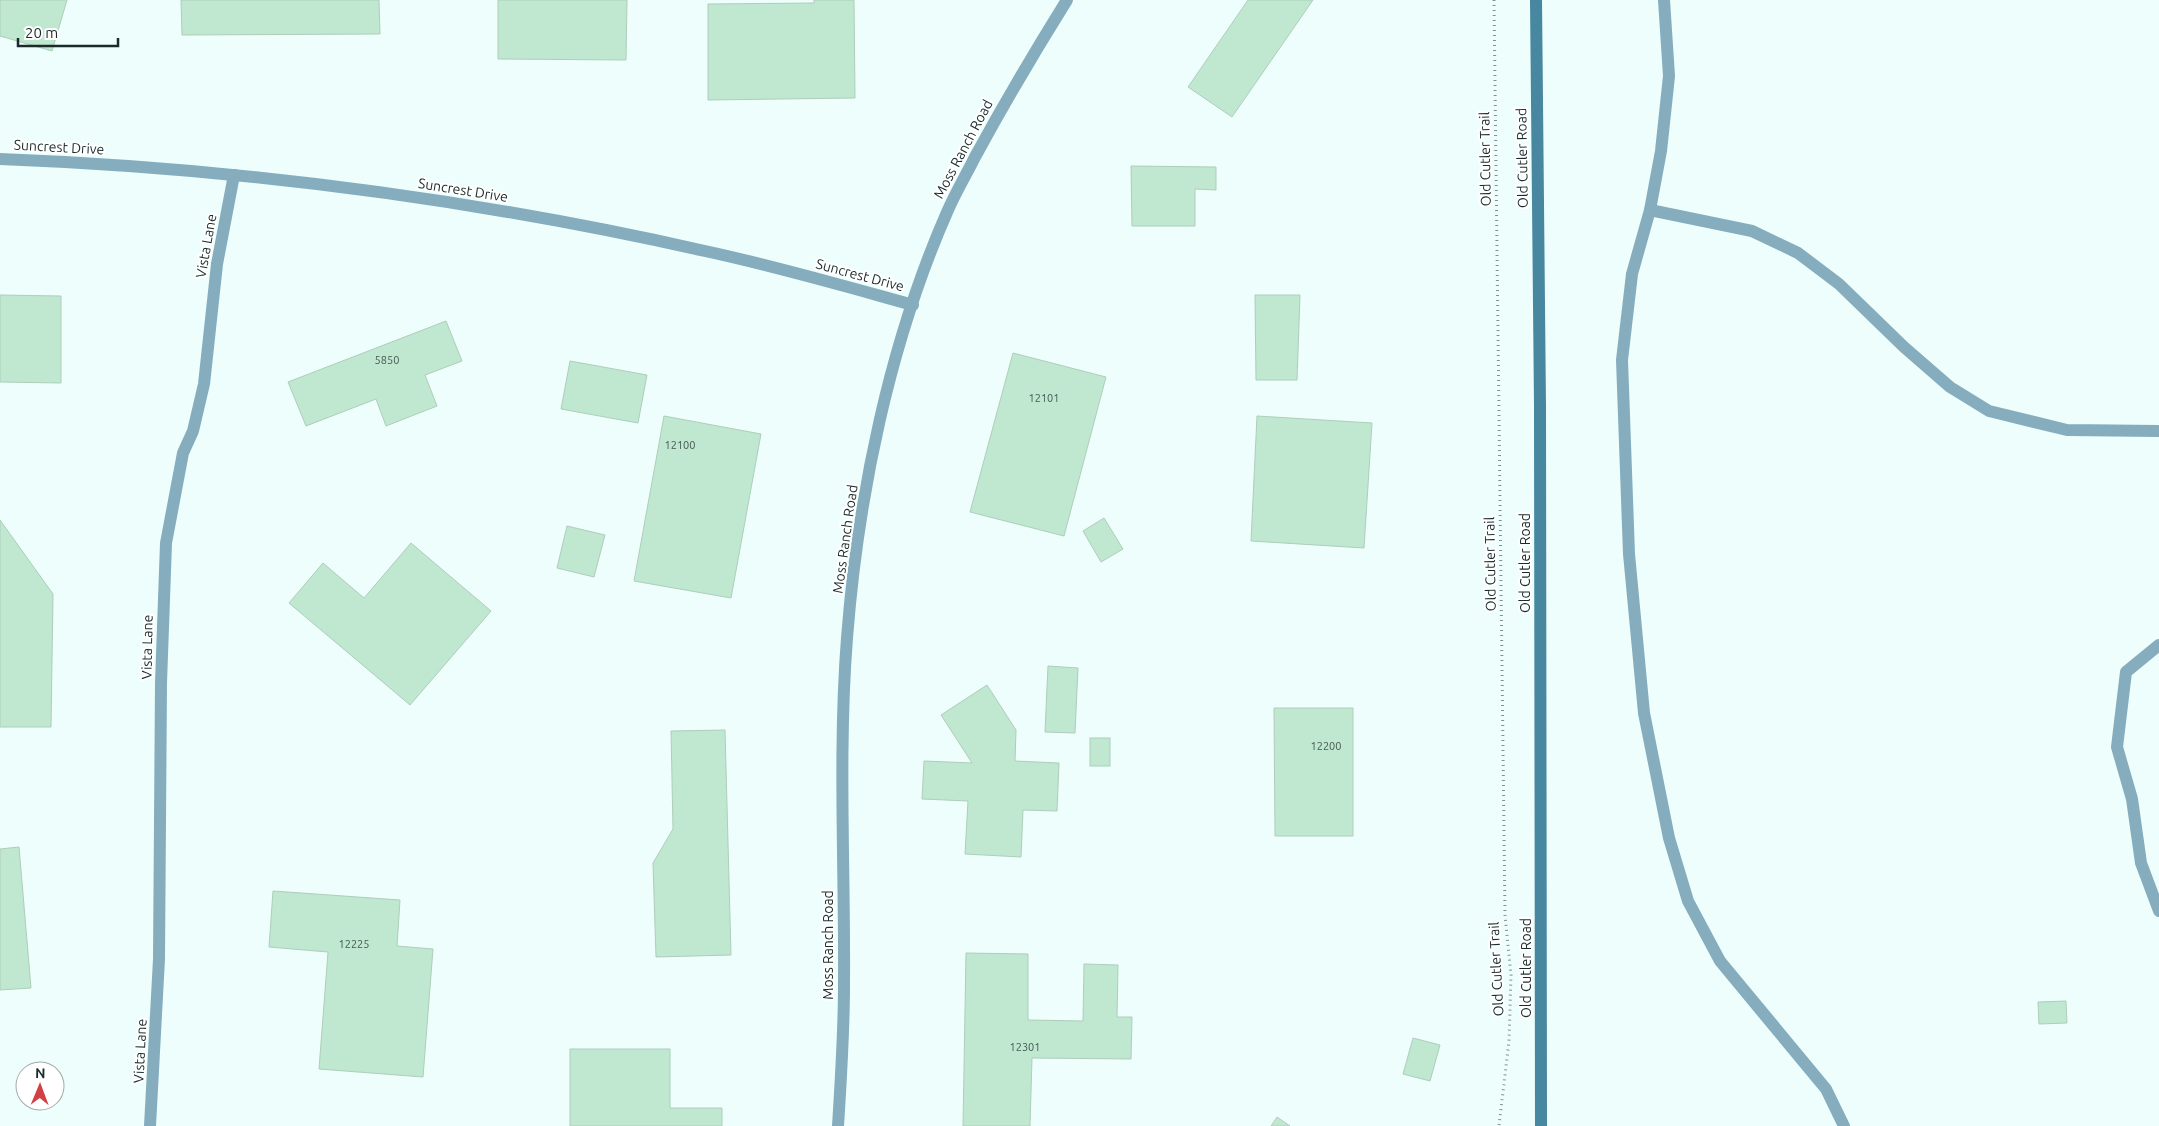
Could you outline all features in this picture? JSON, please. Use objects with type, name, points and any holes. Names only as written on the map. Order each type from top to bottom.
[{"type":"main road","name":"Old Cutler Road","points":[[1536,0],[1540,406],[1541,1126]]},
{"type":"street","name":"Moss Ranch Road","points":[[838,1126],[844,986],[842,783],[847,636],[865,497],[875,441],[889,380],[912,305],[949,207],[1029,60],[1067,0]]},
{"type":"street","points":[[1664,0],[1669,76],[1661,151],[1650,210],[1632,274],[1622,360],[1629,554],[1644,713],[1669,838],[1688,901],[1720,961],[1826,1089],[1844,1126]]},
{"type":"street","name":"Suncrest Drive","points":[[0,159],[130,166],[234,176],[442,201],[621,233],[707,251],[912,305]]},
{"type":"street","name":"Vista Lane","points":[[150,1126],[159,959],[161,683],[166,543],[183,453],[193,431],[204,384],[217,264],[234,176]]},
{"type":"street","points":[[1650,210],[1752,231],[1798,253],[1839,284],[1904,347],[1950,387],[1988,411],[2066,430],[2159,430]]},
{"type":"street","points":[[2159,645],[2126,672],[2117,747],[2132,799],[2141,863],[2159,911]]},
{"type":"path","name":"Old Cutler Trail","points":[[1494,0],[1505,914],[1511,991],[1508,1059],[1499,1126]]},
{"type":"building","points":[[0,0],[67,0],[52,51],[0,36]]},
{"type":"building","points":[[181,0],[379,0],[380,34],[182,35]]},
{"type":"building","points":[[498,0],[627,0],[626,60],[498,59]]},
{"type":"building","points":[[814,0],[854,0],[855,98],[708,100],[708,4],[814,3]]},
{"type":"building","points":[[1248,0],[1313,0],[1232,117],[1188,87]]},
{"type":"building","points":[[1131,166],[1216,167],[1216,190],[1195,189],[1195,226],[1132,226]]},
{"type":"building","points":[[0,295],[61,296],[61,383],[0,382]]},
{"type":"building","points":[[1255,295],[1300,295],[1297,380],[1256,380]]},
{"type":"building","points":[[446,321],[462,361],[425,375],[437,406],[386,426],[376,399],[306,426],[288,382]]},
{"type":"building","points":[[1013,353],[1106,377],[1064,536],[970,512]]},
{"type":"building","points":[[570,361],[647,375],[638,423],[561,409]]},
{"type":"building","points":[[664,416],[761,434],[731,598],[634,581]]},
{"type":"building","points":[[1257,416],[1372,423],[1364,548],[1251,541]]},
{"type":"building","points":[[1104,518],[1123,549],[1101,562],[1083,531]]},
{"type":"building","points":[[0,520],[53,594],[51,727],[0,727]]},
{"type":"building","points":[[567,526],[605,535],[594,577],[557,568]]},
{"type":"building","points":[[411,543],[491,611],[410,705],[289,603],[323,563],[364,598]]},
{"type":"building","points":[[1048,666],[1078,668],[1075,733],[1045,732]]},
{"type":"building","points":[[987,685],[1016,730],[1015,761],[1059,763],[1057,811],[1023,810],[1021,857],[965,854],[968,801],[922,799],[924,761],[972,763],[941,715]]},
{"type":"building","points":[[1274,708],[1353,708],[1353,836],[1275,836]]},
{"type":"building","points":[[725,730],[731,955],[656,957],[653,863],[673,829],[671,731]]},
{"type":"building","points":[[1090,738],[1110,738],[1110,766],[1090,766]]},
{"type":"building","points":[[19,847],[31,988],[0,990],[0,849]]},
{"type":"building","points":[[273,891],[400,900],[397,946],[433,949],[423,1077],[319,1069],[328,952],[269,947]]},
{"type":"building","points":[[966,953],[1028,954],[1028,1020],[1083,1021],[1084,964],[1118,965],[1117,1017],[1132,1017],[1131,1059],[1032,1058],[1030,1126],[963,1126]]},
{"type":"building","points":[[2066,1001],[2067,1023],[2039,1024],[2038,1002]]},
{"type":"building","points":[[1413,1038],[1440,1045],[1430,1081],[1403,1074]]},
{"type":"building","points":[[570,1049],[670,1049],[670,1108],[722,1108],[722,1126],[570,1126]]},
{"type":"building","points":[[1277,1117],[1290,1126],[1271,1126]]}]
